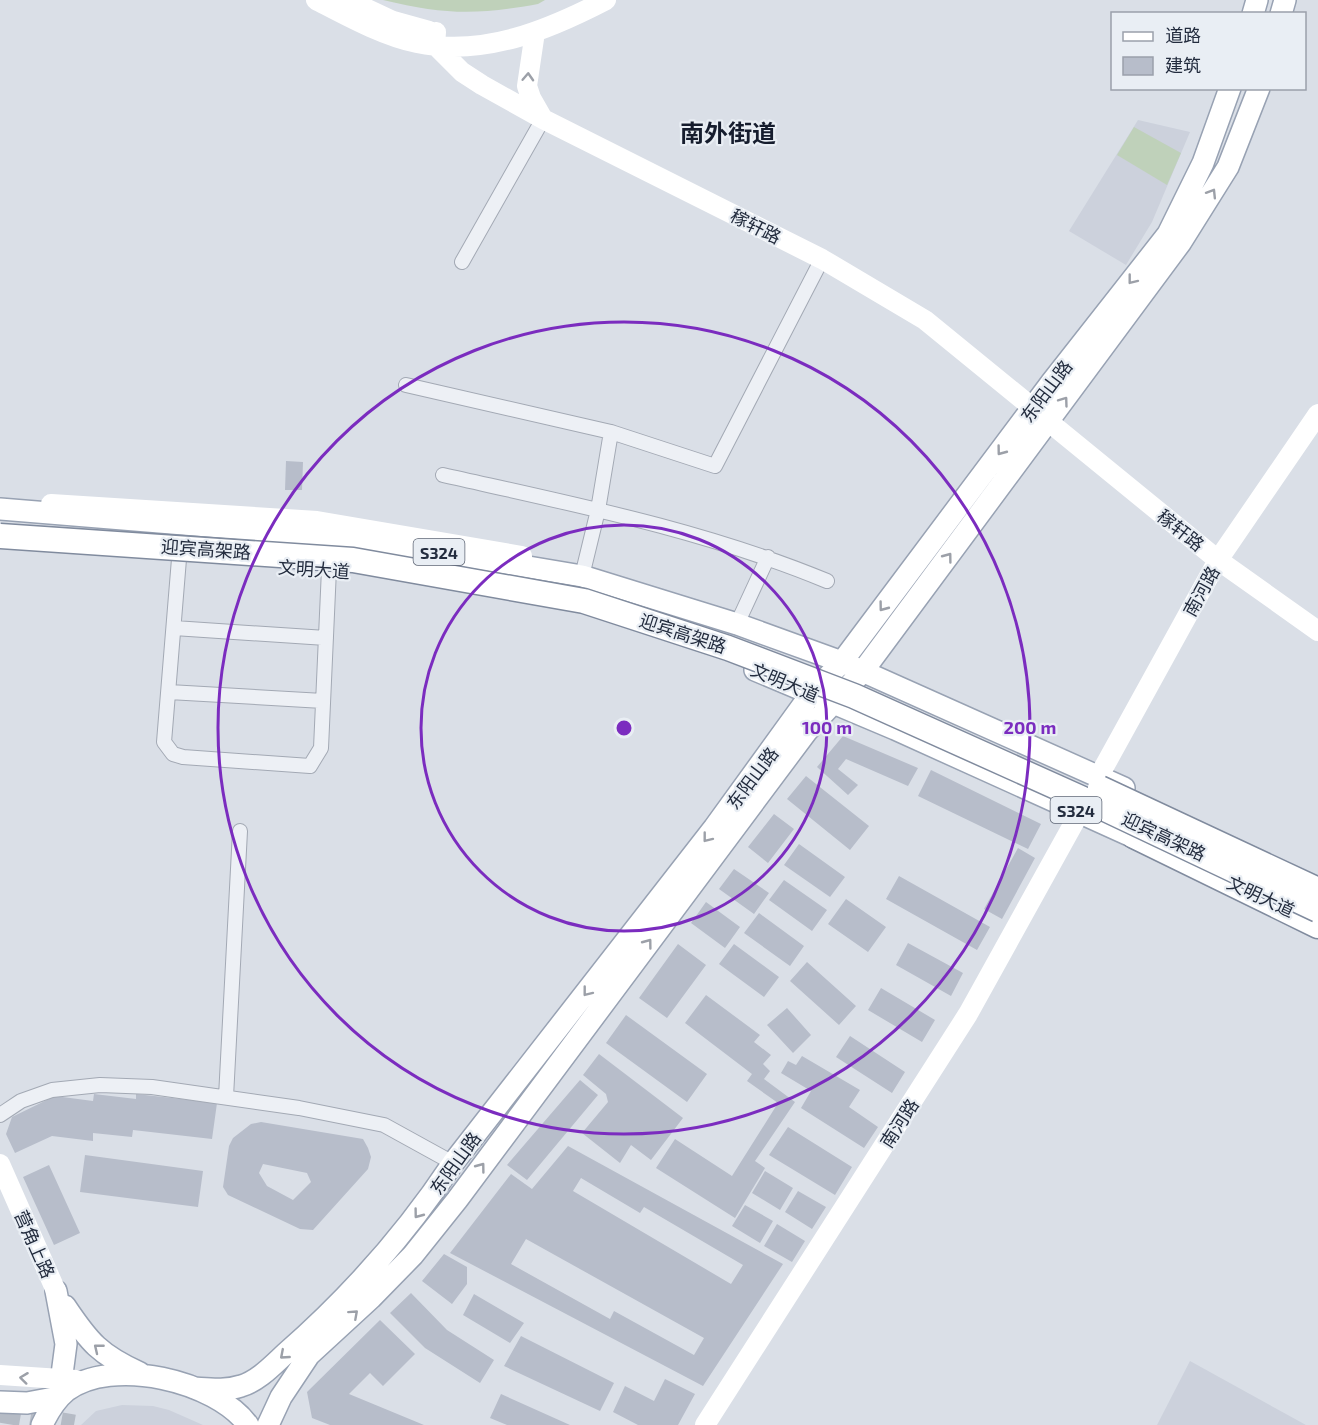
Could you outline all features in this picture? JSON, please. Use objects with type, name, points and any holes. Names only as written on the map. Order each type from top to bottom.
[{"type":"highway","name":"迎宾高架路","points":[[0,522],[202,534],[353,548],[587,587],[734,634],[859,682],[1111,793],[1318,890]]},
{"type":"highway","name":"迎宾高架路","points":[[0,536],[352,560],[584,601],[728,648],[854,696],[1104,808],[1318,910]]},
{"type":"highway","points":[[1134,837],[1318,924]]},
{"type":"main road","name":"东阳山路","points":[[195,1388],[226,1389],[242,1386],[267,1370],[301,1341],[376,1264],[418,1215],[453,1163],[707,837],[811,694],[842,662],[1033,408],[1168,234],[1203,163],[1229,90]]},
{"type":"main road","name":"东阳山路","points":[[268,1425],[281,1397],[309,1355],[372,1298],[413,1254],[807,731],[831,702],[863,671],[1049,422],[1182,242],[1228,167],[1258,90]]},
{"type":"main road","name":"文明大道","points":[[0,508],[355,538],[583,571],[739,621],[842,662],[1318,878]]},
{"type":"main road","name":"文明大道","points":[[0,548],[329,569],[579,610],[726,658],[831,702],[1134,837]]},
{"type":"main road","points":[[56,1291],[87,1340],[110,1358],[149,1377]]},
{"type":"main road","points":[[42,1425],[61,1389],[66,1344],[56,1291]]},
{"type":"main road","points":[[0,1401],[27,1403],[90,1380],[117,1376],[149,1377],[195,1388],[226,1403],[249,1423]]},
{"type":"street","points":[[316,0],[388,34],[436,39],[522,26],[559,13],[585,0]]},
{"type":"street","points":[[348,0],[418,30],[450,47],[490,44],[535,32],[561,23],[606,0]]},
{"type":"street","points":[[462,262],[543,119],[527,86],[535,32]]},
{"type":"street","name":"稼轩路","points":[[436,39],[462,72],[543,119],[822,259],[925,320],[1033,408]]},
{"type":"street","points":[[406,385],[610,432],[715,466],[822,259]]},
{"type":"street","name":"南河路","points":[[1099,777],[1218,560],[1318,414]]},
{"type":"street","name":"稼轩路","points":[[1049,422],[1218,560],[1318,631]]},
{"type":"street","points":[[0,503],[80,505],[316,521],[583,571],[598,510],[610,432]]},
{"type":"street","points":[[443,475],[598,510],[768,557],[827,581]]},
{"type":"street","points":[[739,621],[768,557]]},
{"type":"street","points":[[178,559],[164,742],[173,754],[183,758],[310,766],[321,748],[329,569]]},
{"type":"street","points":[[174,628],[326,638]]},
{"type":"street","points":[[169,692],[323,701]]},
{"type":"street","name":"南河路","points":[[705,1425],[968,1014],[1080,812]]},
{"type":"street","points":[[226,1097],[240,831]]},
{"type":"street","points":[[0,1115],[21,1101],[52,1090],[100,1085],[152,1087],[226,1097],[384,1125],[453,1163]]},
{"type":"street","name":"营角上路","points":[[0,1164],[56,1291]]},
{"type":"street","points":[[0,1375],[61,1389]]},
{"type":"shaded area","points":[[1138,120],[1190,132],[1152,222],[1126,265],[1069,231]]},
{"type":"shaded area","points":[[1190,1361],[1306,1425],[1157,1425]]},
{"type":"shaded area","points":[[122,1405],[153,1406],[169,1410],[203,1425],[81,1425],[96,1411]]},
{"type":"green space","points":[[383,0],[545,0],[538,4],[516,8],[461,12]]},
{"type":"green space","points":[[1134,127],[1181,153],[1167,185],[1117,155]]},
{"type":"building","points":[[286,461],[303,462],[302,490],[285,490]]},
{"type":"building","points":[[843,736],[918,768],[908,786],[846,759],[838,769],[858,785],[848,795],[817,767]]},
{"type":"building","points":[[931,770],[1041,824],[1028,849],[918,796]]},
{"type":"building","points":[[806,776],[869,826],[850,850],[787,799]]},
{"type":"building","points":[[774,814],[794,829],[768,863],[748,847]]},
{"type":"building","points":[[799,844],[845,877],[830,897],[784,865]]},
{"type":"building","points":[[1018,848],[1035,858],[1002,919],[984,909]]},
{"type":"building","points":[[734,869],[769,893],[754,914],[719,889]]},
{"type":"building","points":[[899,876],[990,927],[977,950],[886,899]]},
{"type":"building","points":[[784,880],[827,910],[812,931],[769,900]]},
{"type":"building","points":[[846,899],[886,927],[868,952],[828,924]]},
{"type":"building","points":[[706,902],[740,927],[725,948],[691,923]]},
{"type":"building","points":[[759,913],[804,946],[790,966],[744,933]]},
{"type":"building","points":[[908,943],[963,973],[951,996],[896,965]]},
{"type":"building","points":[[678,944],[706,965],[667,1018],[639,998]]},
{"type":"building","points":[[734,944],[779,977],[764,997],[719,964]]},
{"type":"building","points":[[807,962],[856,1006],[839,1025],[790,981]]},
{"type":"building","points":[[881,988],[935,1020],[922,1042],[868,1010]]},
{"type":"building","points":[[706,995],[760,1035],[754,1042],[771,1055],[763,1064],[770,1071],[764,1079],[795,1102],[755,1161],[765,1168],[735,1218],[656,1168],[675,1139],[732,1176],[778,1103],[747,1081],[752,1074],[685,1023]]},
{"type":"building","points":[[787,1008],[811,1035],[793,1053],[767,1025]]},
{"type":"building","points":[[626,1015],[707,1074],[687,1102],[606,1043]]},
{"type":"building","points":[[850,1036],[905,1072],[892,1093],[836,1057]]},
{"type":"building","points":[[599,1054],[683,1118],[651,1160],[631,1145],[620,1163],[582,1133],[608,1102],[606,1094],[583,1075]]},
{"type":"building","points":[[802,1056],[860,1090],[849,1107],[878,1127],[864,1148],[801,1108],[811,1091],[781,1073],[788,1061],[796,1065]]},
{"type":"building","points":[[580,1080],[598,1095],[527,1180],[507,1165]]},
{"type":"building","points":[[94,1094],[136,1099],[136,1094],[217,1103],[212,1139],[133,1130],[132,1137],[93,1133],[93,1141],[52,1136],[15,1153],[6,1134],[12,1117],[55,1096],[93,1101]]},
{"type":"building","points":[[261,1122],[363,1139],[371,1157],[368,1169],[313,1230],[300,1229],[228,1195],[223,1187],[229,1146],[233,1138],[251,1124]],"holes":[[[263,1164],[307,1173],[311,1182],[293,1200],[267,1186],[259,1173]]]},
{"type":"building","points":[[788,1127],[852,1167],[835,1195],[769,1155]]},
{"type":"building","points":[[568,1146],[783,1264],[703,1386],[450,1253],[511,1174],[532,1189]],"holes":[[[581,1178],[640,1213],[644,1207],[743,1265],[731,1284],[573,1191]],[[526,1239],[704,1338],[694,1355],[614,1311],[610,1319],[511,1264]]]},
{"type":"building","points":[[85,1155],[203,1171],[198,1207],[80,1192]]},
{"type":"building","points":[[49,1165],[80,1233],[54,1245],[23,1177]]},
{"type":"building","points":[[765,1171],[793,1188],[780,1210],[752,1193]]},
{"type":"building","points":[[798,1191],[826,1207],[812,1229],[785,1212]]},
{"type":"building","points":[[745,1205],[773,1221],[760,1243],[732,1226]]},
{"type":"building","points":[[777,1224],[805,1241],[792,1262],[764,1246]]},
{"type":"building","points":[[444,1254],[467,1267],[467,1284],[452,1304],[422,1281]]},
{"type":"building","points":[[411,1293],[447,1330],[494,1360],[480,1383],[425,1348],[390,1313]]},
{"type":"building","points":[[474,1294],[524,1323],[510,1343],[463,1315]]},
{"type":"building","points":[[380,1320],[415,1354],[383,1386],[370,1373],[349,1394],[424,1425],[330,1425],[312,1418],[307,1392]]},
{"type":"building","points":[[521,1336],[614,1383],[600,1411],[504,1366]]},
{"type":"building","points":[[665,1379],[695,1394],[678,1425],[638,1425],[613,1412],[625,1386],[654,1401]]},
{"type":"building","points":[[501,1394],[570,1425],[507,1425],[490,1418]]},
{"type":"tunnel","points":[[0,1412],[74,1425]]},
{"type":"district","name":"南外街道","points":[[728,132]]}]
